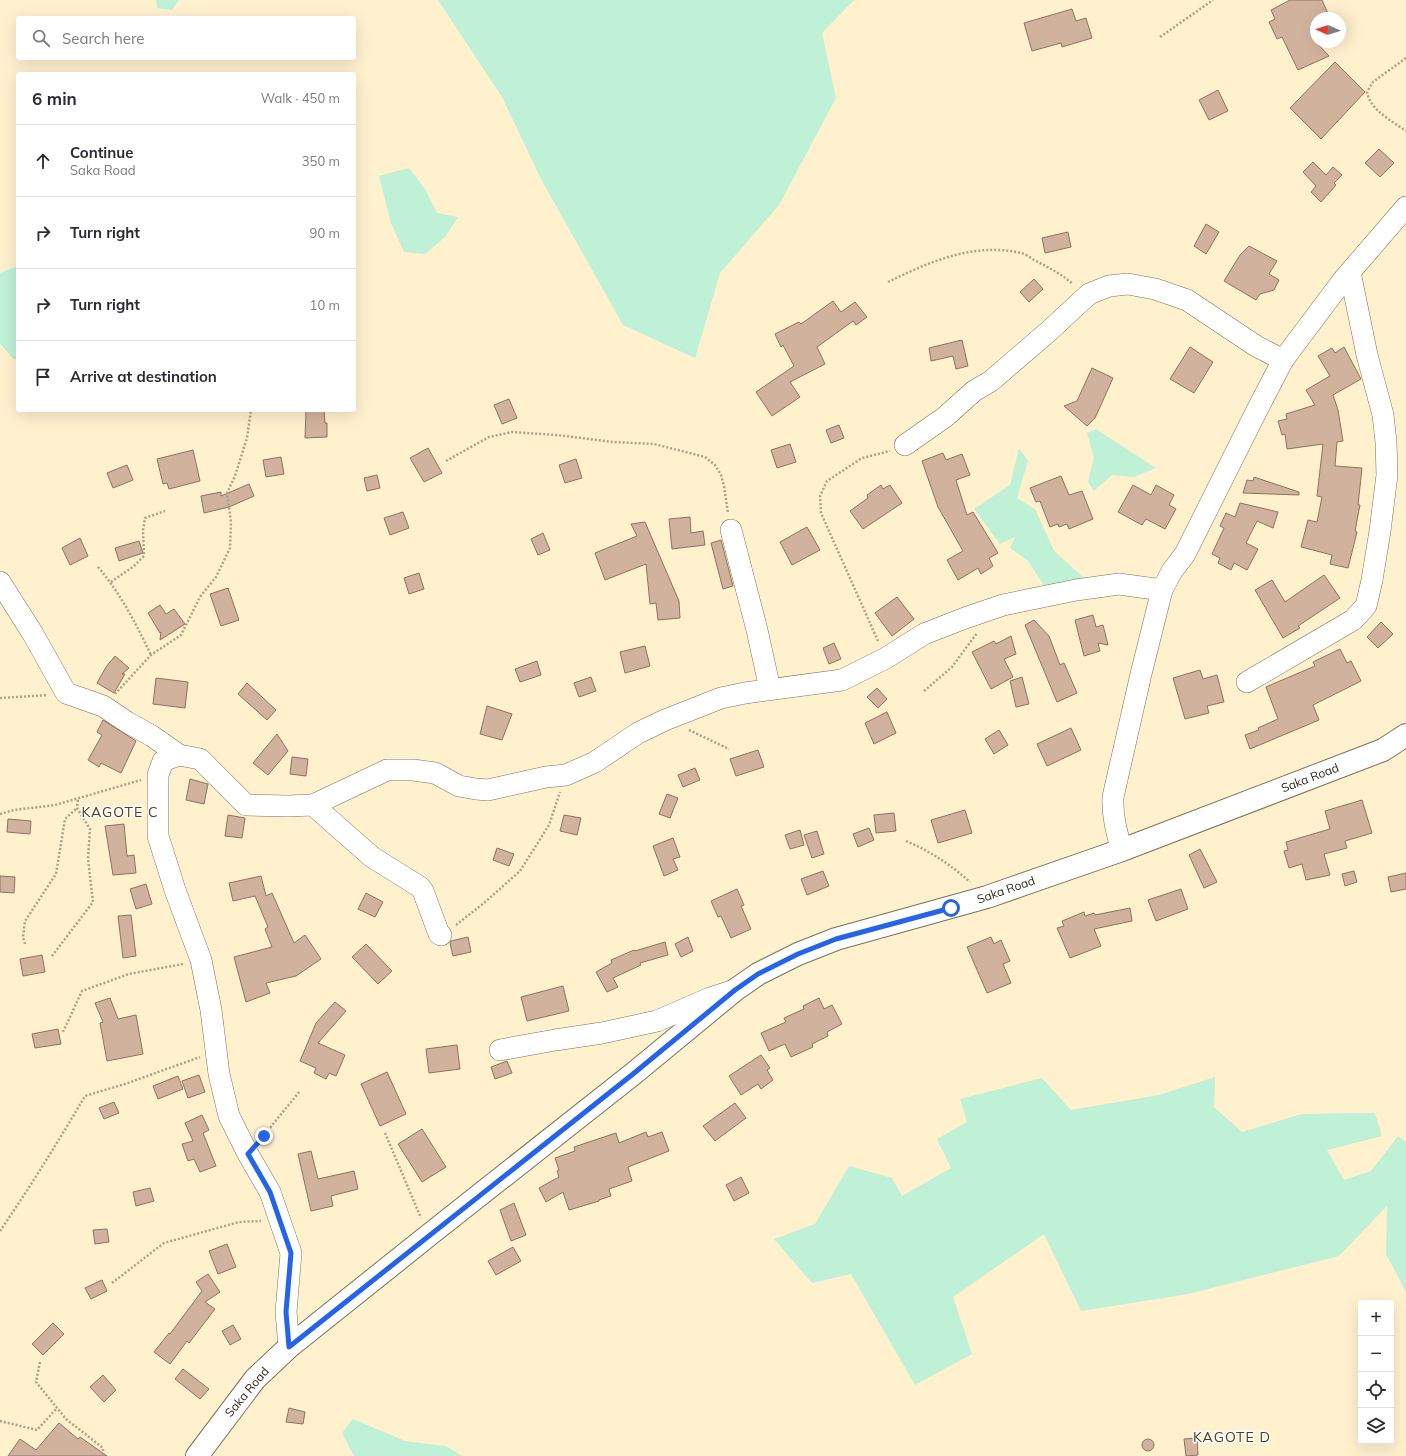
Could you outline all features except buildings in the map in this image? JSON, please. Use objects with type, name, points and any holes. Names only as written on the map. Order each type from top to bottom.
[{"type":"main road","name":"Saka Road","points":[[197,1456],[255,1379],[289,1347],[633,1074],[735,990],[758,974],[798,954],[836,939],[987,897],[1122,850],[1383,750],[1406,736]]},
{"type":"street","points":[[1122,850],[1113,818],[1113,797],[1137,689],[1162,590],[1172,571],[1185,554],[1256,412],[1284,360],[1343,280],[1406,207]]},
{"type":"street","points":[[1247,682],[1353,620],[1366,606],[1380,531],[1387,475],[1386,442],[1383,415],[1367,355],[1350,272]]},
{"type":"street","points":[[905,445],[945,417],[974,392],[991,381],[1089,294],[1109,286],[1128,284],[1155,289],[1187,300],[1256,346],[1284,360]]},
{"type":"street","points":[[731,530],[757,630],[770,689]]},
{"type":"street","points":[[0,582],[34,634],[66,693],[104,706],[179,755],[200,759],[246,804],[288,806],[313,805],[387,770],[413,770],[435,773],[459,786],[488,790],[546,777],[566,775],[595,762],[638,733],[665,720],[721,698],[770,689],[813,685],[842,680],[886,658],[936,628],[1003,606],[1076,590],[1119,584],[1162,590]]},
{"type":"street","points":[[179,755],[163,761],[158,775],[158,836],[201,960],[211,1010],[219,1074],[229,1116],[248,1154],[270,1192],[291,1253],[286,1312],[289,1347]]},
{"type":"street","points":[[313,805],[372,857],[420,887],[423,891],[439,934],[441,935]]},
{"type":"street","points":[[500,1050],[602,1033],[657,1021],[710,998],[735,990]]},
{"type":"path","points":[[1160,37],[1213,0]]},
{"type":"path","points":[[1406,58],[1373,82],[1367,92],[1368,99],[1383,114],[1406,131]]},
{"type":"path","points":[[888,282],[914,269],[952,255],[987,249],[1022,253],[1063,276],[1077,288],[1089,294]]},
{"type":"path","points":[[104,706],[151,655],[181,635],[200,597],[216,577],[230,548],[231,522],[226,493],[235,476],[247,438],[251,412]]},
{"type":"path","points":[[446,461],[489,437],[512,432],[556,434],[613,442],[654,444],[690,452],[705,457],[715,465],[721,475],[731,530]]},
{"type":"path","points":[[886,658],[821,513],[820,496],[827,481],[862,458],[890,452],[905,445]]},
{"type":"path","points":[[111,582],[134,566],[144,556],[143,530],[145,518],[165,511]]},
{"type":"path","points":[[98,567],[111,582],[132,617],[151,655]]},
{"type":"path","points":[[924,691],[952,666],[978,631]]},
{"type":"path","points":[[0,698],[66,693]]},
{"type":"path","points":[[665,720],[729,749]]},
{"type":"path","points":[[0,814],[14,810],[55,805],[158,775]]},
{"type":"path","points":[[441,935],[446,933],[484,903],[520,871],[549,825],[566,775]]},
{"type":"path","points":[[52,956],[93,902],[88,859],[90,829],[77,808],[78,799]]},
{"type":"path","points":[[25,944],[23,937],[25,921],[56,874],[65,819],[77,808]]},
{"type":"path","points":[[906,841],[923,848],[954,868],[987,897]]},
{"type":"path","points":[[63,1032],[82,991],[129,974],[201,960]]},
{"type":"path","points":[[0,1230],[16,1209],[58,1143],[85,1096],[125,1084],[203,1055]]},
{"type":"path","points":[[248,1154],[300,1091]]},
{"type":"path","points":[[385,1133],[429,1235]]},
{"type":"path","points":[[112,1283],[164,1243],[239,1222],[281,1221]]},
{"type":"path","points":[[40,1362],[36,1382],[66,1419],[103,1448],[103,1456]]},
{"type":"path","points":[[0,1421],[36,1430],[57,1408]]},
{"type":"green space","points":[[156,0],[179,0],[172,10],[157,8]]},
{"type":"green space","points":[[438,0],[854,0],[822,33],[836,98],[779,205],[720,273],[695,358],[623,325],[541,179],[502,97]]},
{"type":"green space","points":[[409,168],[425,189],[437,213],[458,217],[445,237],[425,254],[404,252],[391,223],[379,176]]},
{"type":"green space","points":[[16,267],[16,358],[14,360],[0,343],[0,273]]},
{"type":"green space","points":[[1096,429],[1156,468],[1134,477],[1112,475],[1094,491],[1088,482],[1094,458],[1087,433]]},
{"type":"green space","points":[[1019,448],[1028,461],[1017,498],[1035,509],[1054,551],[1092,585],[1048,592],[1028,561],[1010,548],[1015,537],[1000,544],[974,509],[1010,485]]},
{"type":"green space","points":[[1215,1077],[1214,1107],[1242,1132],[1302,1114],[1375,1113],[1382,1136],[1327,1150],[1344,1180],[1371,1171],[1398,1136],[1406,1142],[1406,1292],[1386,1254],[1387,1206],[1339,1256],[1188,1294],[1081,1311],[1044,1234],[953,1297],[972,1354],[915,1385],[851,1274],[812,1283],[774,1239],[815,1224],[849,1166],[892,1178],[902,1196],[951,1168],[937,1139],[967,1122],[960,1099],[1042,1078],[1071,1110],[1159,1095]]},
{"type":"green space","points":[[353,1419],[405,1441],[446,1446],[462,1456],[354,1456],[342,1433]]},
{"type":"district","name":"KAGOTE C","points":[[120,812]]},
{"type":"district","name":"KAGOTE D","points":[[1232,1437]]},
{"type":"route","points":[[264,1136],[248,1154],[270,1192],[291,1253],[286,1312],[289,1347],[633,1074],[735,990],[758,974],[798,954],[836,939],[882,925],[951,908]]}]
